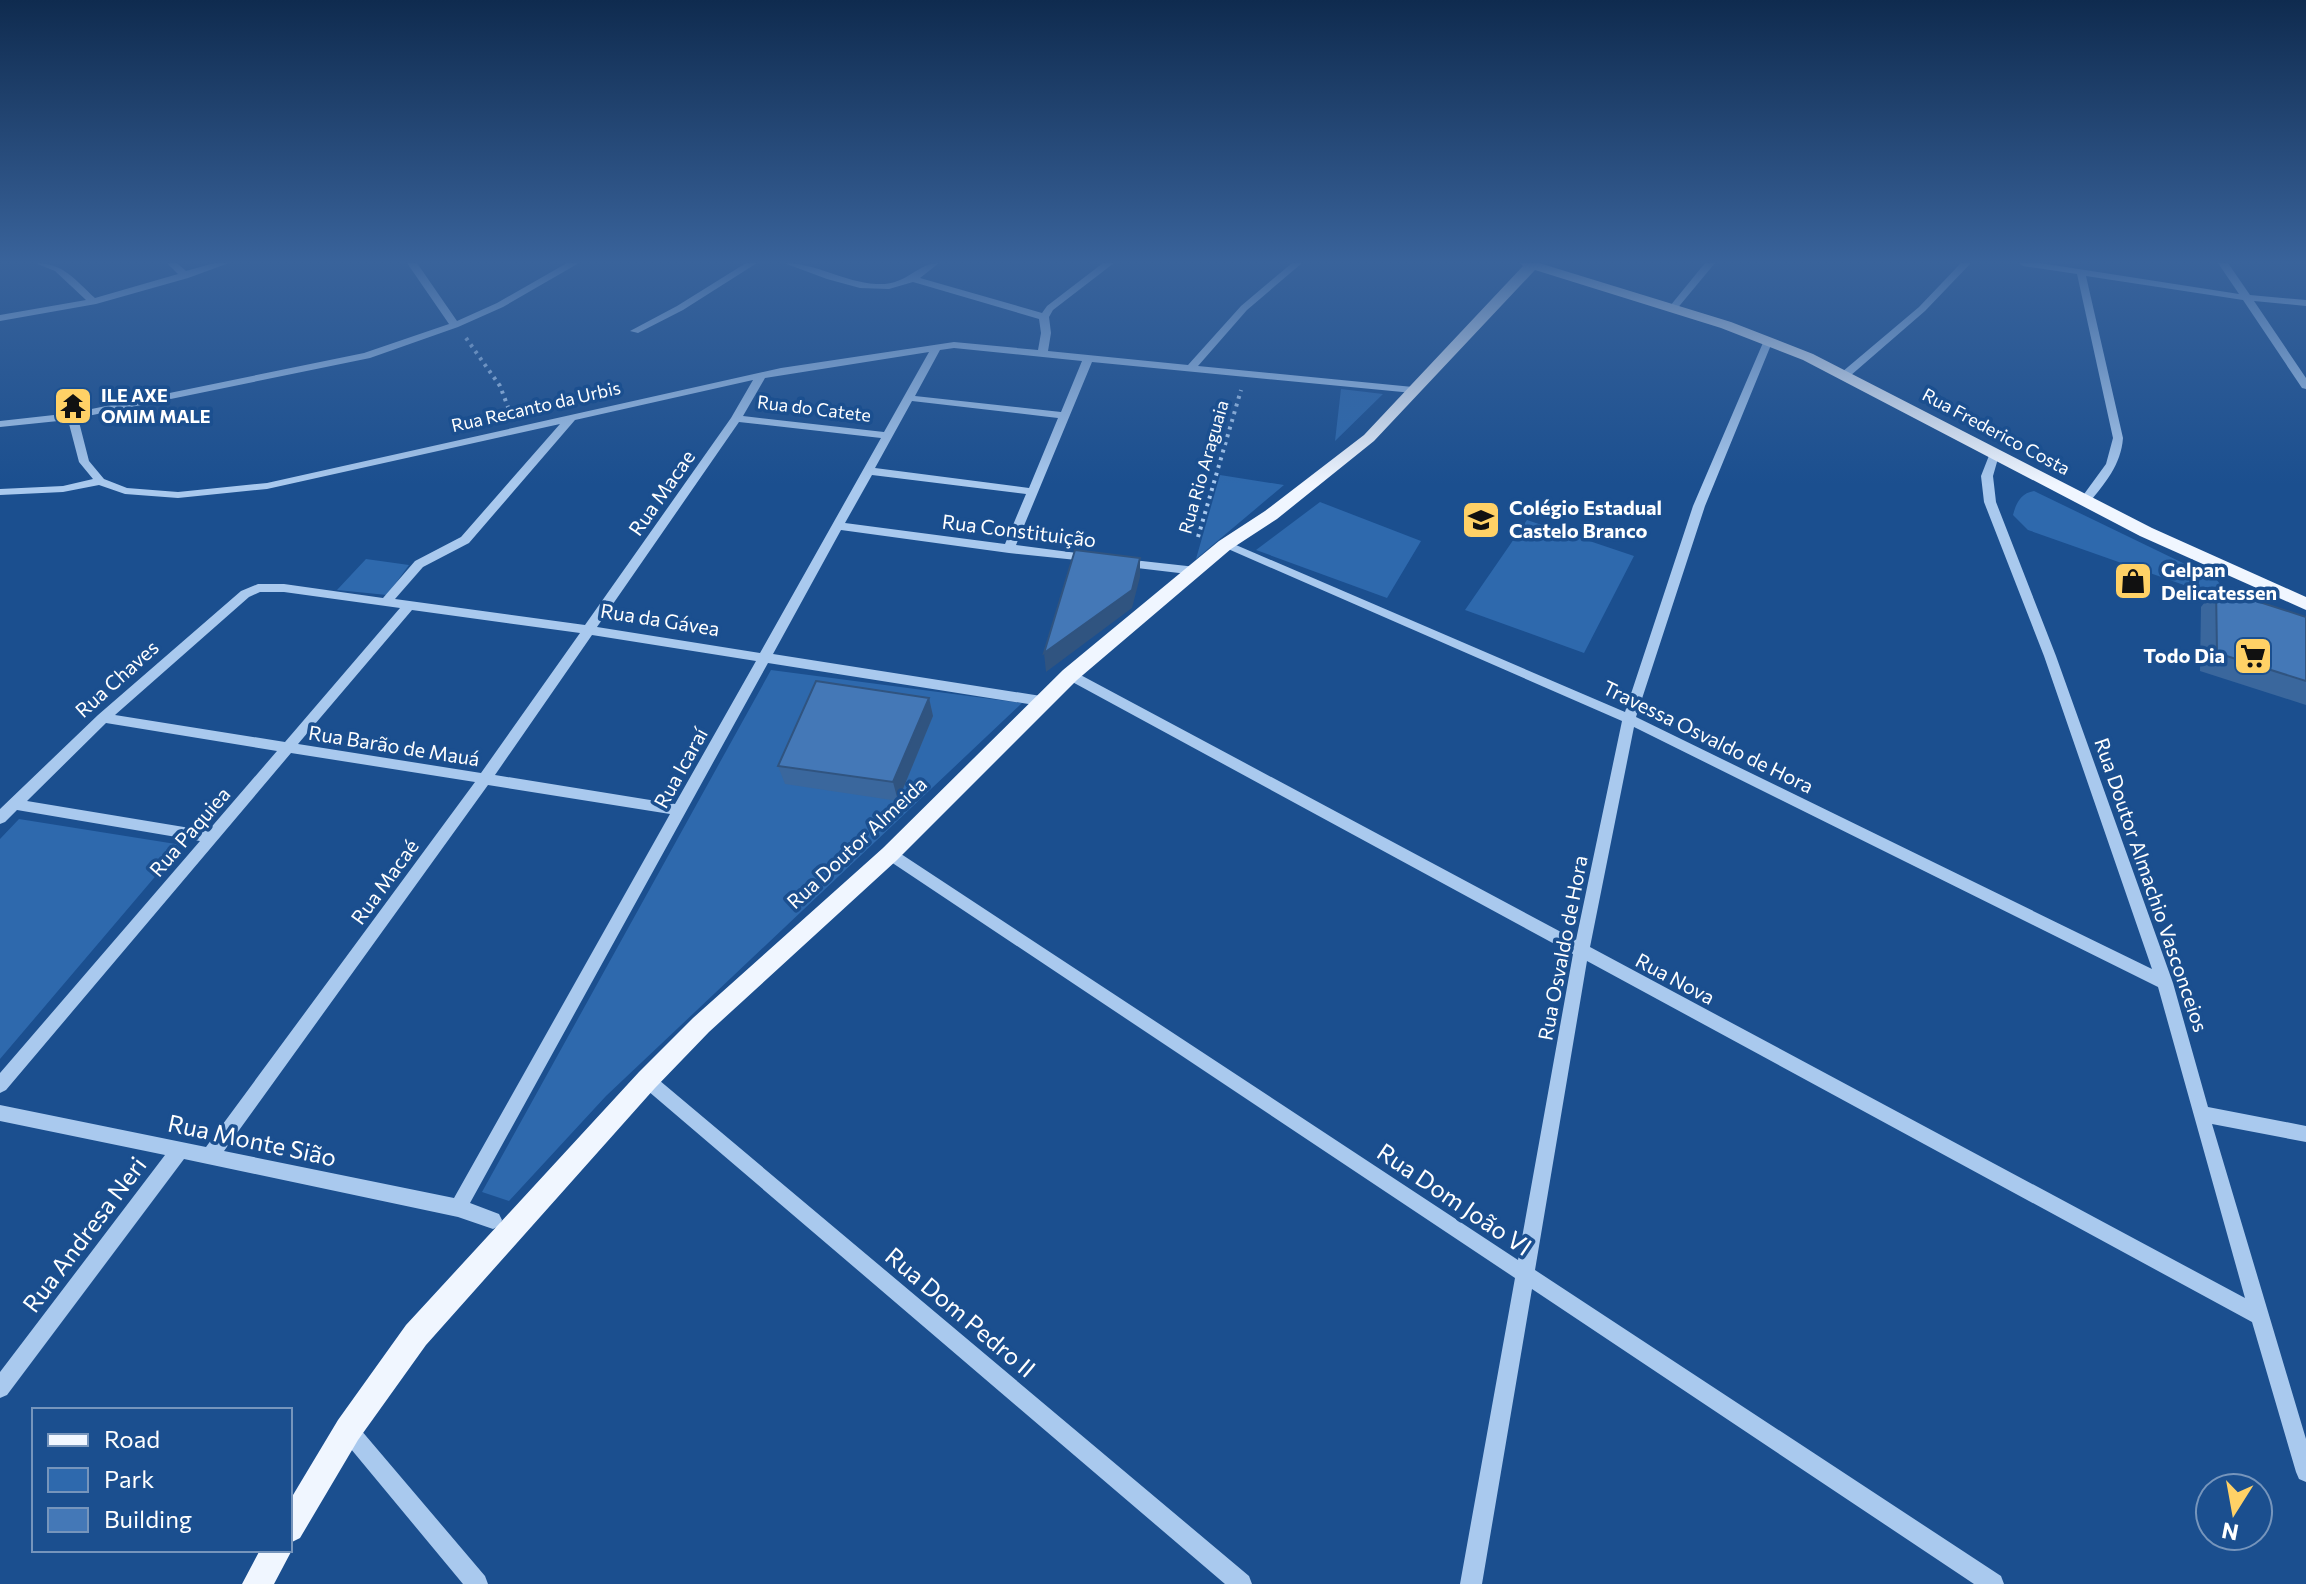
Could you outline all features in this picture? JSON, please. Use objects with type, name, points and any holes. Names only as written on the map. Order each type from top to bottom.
[{"type":"main road","name":"Rua Doutor Almeida","points":[[292,1525],[348,1430],[416,1335],[647,1080],[701,1025],[890,854],[1070,675],[1192,570],[1281,507],[1369,438],[1462,337]]},
{"type":"main road","name":"Rua Frederico Costa","points":[[1759,337],[1846,374],[2085,501],[2306,604]]},
{"type":"main road","points":[[257,1584],[276,1552]]},
{"type":"street","points":[[0,424],[72,416],[314,369],[366,356],[421,337]]},
{"type":"street","points":[[1043,351],[1045,337]]},
{"type":"street","points":[[1192,367],[1219,337]]},
{"type":"street","points":[[1846,374],[1890,337]]},
{"type":"street","points":[[2085,501],[2111,468],[2117,454],[2118,438],[2095,337]]},
{"type":"street","points":[[2274,337],[2306,386]]},
{"type":"street","name":"Rua Osvaldo de Hora","points":[[1471,1584],[1581,952],[1629,719],[1699,506],[1768,340]]},
{"type":"street","name":"Rua Recanto da Urbis","points":[[0,492],[63,489],[100,481],[125,491],[148,494],[224,492],[516,431],[761,375],[937,347],[971,345],[1043,351],[1413,390]]},
{"type":"street","name":"Rua Icaraí","points":[[458,1208],[937,347]]},
{"type":"street","points":[[1009,549],[1089,357]]},
{"type":"street","name":"Rua Macae","points":[[588,630],[736,418],[761,375]]},
{"type":"street","points":[[909,398],[1066,416]]},
{"type":"street","points":[[72,416],[84,462],[100,481]]},
{"type":"street","points":[[387,601],[419,564],[465,540],[571,418]]},
{"type":"street","name":"Rua do Catete","points":[[736,418],[888,436]]},
{"type":"street","name":"Rua Doutor Almachio Vasconceios","points":[[1994,455],[1987,476],[1990,502],[2050,656],[2165,983],[2306,1472]]},
{"type":"street","points":[[870,471],[1034,492]]},
{"type":"street","name":"Rua Constituição","points":[[838,526],[1192,570]]},
{"type":"street","name":"Travessa Osvaldo de Hora","points":[[1225,545],[1629,719],[2165,983]]},
{"type":"street","name":"Rua da Gávea","points":[[271,587],[767,656],[1041,701]]},
{"type":"street","name":"Rua Chaves","points":[[0,818],[103,718],[245,594],[271,587]]},
{"type":"street","name":"Rua Paquiea","points":[[0,1085],[410,604]]},
{"type":"street","name":"Rua Macaé","points":[[210,1156],[484,780],[588,630]]},
{"type":"street","name":"Rua Nova","points":[[1070,675],[2262,1317]]},
{"type":"street","name":"Rua Barão de Mauá","points":[[103,718],[286,750],[680,810]]},
{"type":"street","points":[[14,804],[211,837]]},
{"type":"street","name":"Rua Dom João VI","points":[[890,854],[1993,1584]]},
{"type":"street","name":"Rua Dom Pedro II","points":[[647,1080],[1241,1584]]},
{"type":"street","name":"Rua Monte Sião","points":[[0,1113],[458,1208],[493,1220]]},
{"type":"street","points":[[2201,1114],[2306,1134]]},
{"type":"street","name":"Rua Andresa Neri","points":[[0,1388],[180,1150]]},
{"type":"street","points":[[348,1430],[477,1584]]},
{"type":"path","points":[[464,337],[500,386],[516,431]]},
{"type":"path","name":"Rua Rio Araguaia","points":[[1192,570],[1246,373]]},
{"type":"green space","points":[[1341,389],[1383,394],[1335,441]]},
{"type":"green space","points":[[1220,475],[1284,485],[1196,559]]},
{"type":"green space","points":[[2034,491],[2216,579],[2224,589],[2218,597],[2028,530],[2013,515],[2020,499]]},
{"type":"green space","points":[[1320,502],[1421,541],[1387,598],[1256,550]]},
{"type":"green space","points":[[1527,520],[1634,556],[1584,653],[1465,610]]},
{"type":"green space","points":[[366,559],[409,565],[387,595],[337,590]]},
{"type":"green space","points":[[771,670],[1022,703],[606,1096],[509,1201],[482,1192]]},
{"type":"green space","points":[[19,819],[182,845],[0,1059],[0,839]]},
{"type":"building","points":[[1075,550],[1140,558],[1132,590],[1044,653]]},
{"type":"building","points":[[2216,588],[2306,617],[2306,681],[2217,653]]},
{"type":"building","points":[[816,681],[929,698],[893,782],[778,766]]},
{"type":"place","name":"ILE AXE OMIM MALE","points":[[73,406]]},
{"type":"place","name":"Colégio Estadual Castelo Branco","points":[[1481,520]]},
{"type":"place","name":"Gelpan Delicatessen","points":[[2133,581]]},
{"type":"place","name":"Todo Dia","points":[[2253,656]]}]
